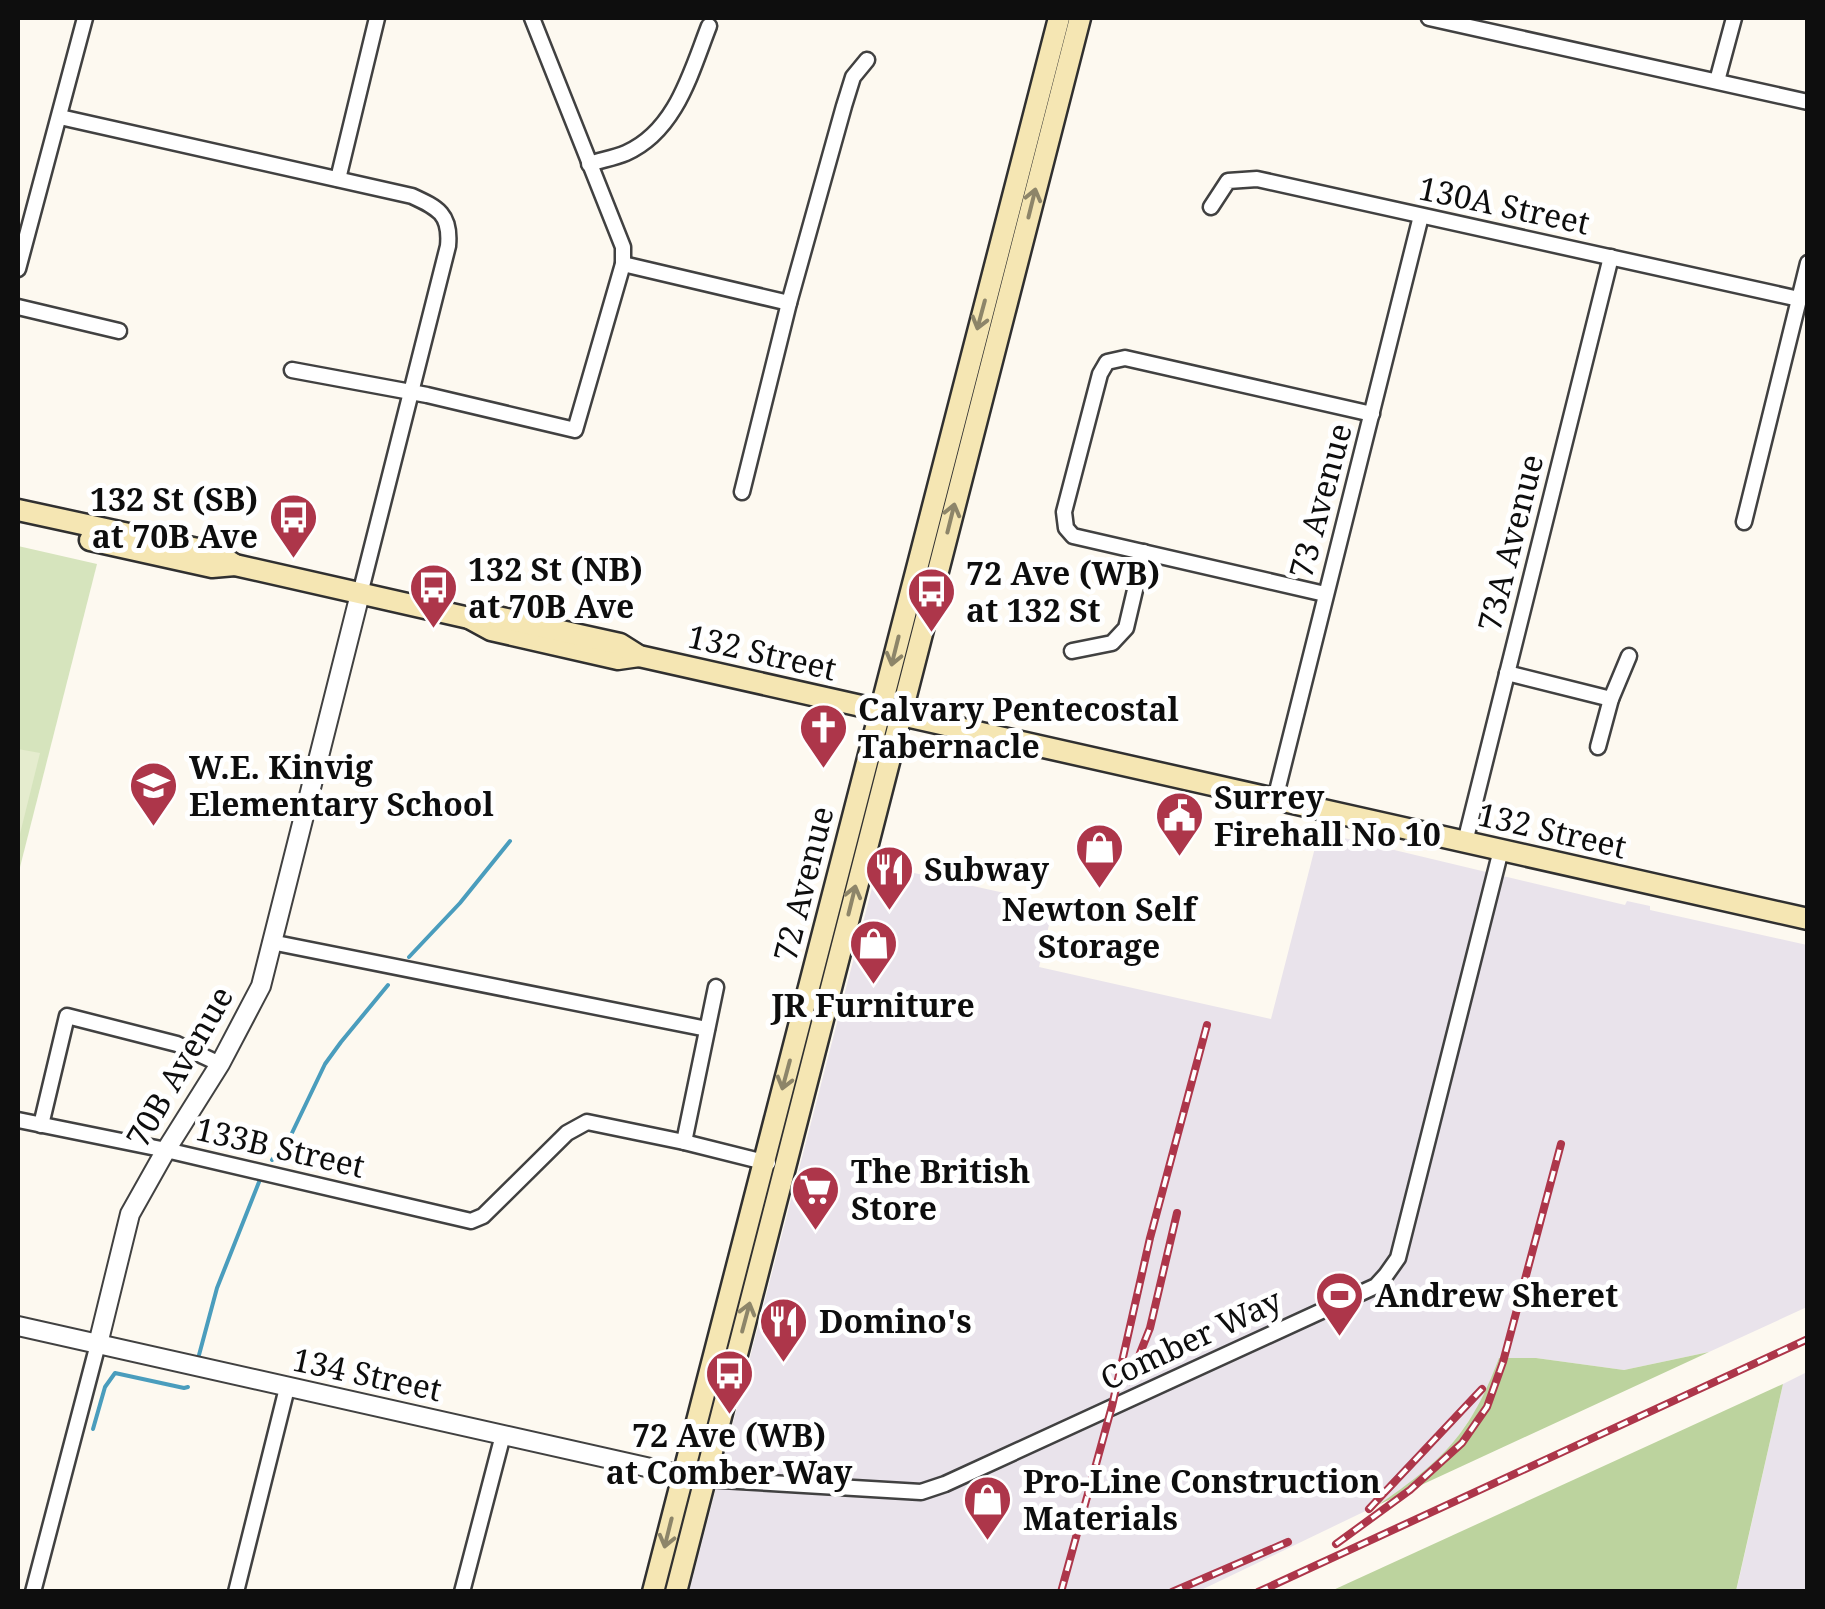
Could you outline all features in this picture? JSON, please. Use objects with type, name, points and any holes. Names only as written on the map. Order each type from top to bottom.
[{"type":"main road","name":"72 Avenue","points":[[676,1592],[774,1165],[890,712],[1059,18]]},
{"type":"main road","name":"72 Avenue","points":[[890,712],[1080,18]]},
{"type":"main road","name":"132 Street","points":[[18,510],[216,553],[236,565],[360,594],[469,618],[494,616],[620,644],[640,656],[1808,919]]},
{"type":"main road","name":"132 Street","points":[[18,524],[212,567],[236,565]]},
{"type":"main road","name":"72 Avenue","points":[[653,1592],[682,1476],[774,1165]]},
{"type":"street","points":[[18,270],[85,18]]},
{"type":"street","points":[[60,117],[338,180],[377,18]]},
{"type":"street","points":[[292,370],[427,395],[575,430],[624,264],[623,247],[532,18]]},
{"type":"street","points":[[1429,18],[1469,22],[1808,102]]},
{"type":"street","points":[[1717,82],[1734,18]]},
{"type":"street","points":[[588,164],[628,152],[659,129],[680,100],[709,26]]},
{"type":"street","points":[[742,492],[844,106],[853,77],[866,60]]},
{"type":"street","name":"130A Street","points":[[1211,207],[1228,181],[1257,179],[1799,299]]},
{"type":"street","name":"70B Avenue","points":[[33,1592],[128,1221],[261,986],[448,246],[446,219],[434,206],[412,196],[338,180]]},
{"type":"street","name":"73 Avenue","points":[[1275,799],[1420,216]]},
{"type":"street","name":"73A Avenue","points":[[1465,842],[1611,257]]},
{"type":"street","points":[[1744,522],[1808,263]]},
{"type":"street","points":[[624,264],[789,303]]},
{"type":"street","points":[[18,307],[118,331]]},
{"type":"street","points":[[1325,594],[1073,536],[1066,528],[1064,512],[1100,374],[1108,362],[1125,358],[1372,414]]},
{"type":"street","points":[[1072,651],[1112,643],[1126,628],[1144,552]]},
{"type":"street","points":[[1598,747],[1610,700],[1629,656]]},
{"type":"street","points":[[1507,672],[1610,700]]},
{"type":"street","name":"Comber Way","points":[[704,1479],[921,1492],[1376,1286],[1398,1258],[1501,850]]},
{"type":"street","points":[[271,942],[707,1030]]},
{"type":"street","points":[[716,987],[684,1142],[774,1165]]},
{"type":"street","points":[[40,1125],[67,1016],[177,1044],[220,1064]]},
{"type":"street","name":"133B Street","points":[[18,1120],[471,1221],[483,1216],[567,1133],[583,1123],[684,1142]]},
{"type":"street","name":"134 Street","points":[[18,1326],[704,1479]]},
{"type":"street","points":[[236,1592],[287,1388]]},
{"type":"street","points":[[462,1592],[503,1435]]},
{"type":"shaded area","points":[[1319,832],[1807,945],[1807,1307],[1709,1352],[1624,1370],[1536,1358],[1500,1358],[1485,1397],[1450,1448],[1420,1476],[1378,1505],[1199,1591],[689,1592],[878,865],[1054,904],[1039,967],[1271,1019]]},
{"type":"shaded area","points":[[1807,1372],[1807,1591],[1736,1592],[1783,1384]]},
{"type":"green space","points":[[18,546],[97,564],[18,875]]},
{"type":"green space","points":[[18,749],[40,753],[18,842]]},
{"type":"green space","points":[[1709,1352],[1378,1505],[1437,1459],[1466,1426],[1499,1358],[1536,1358],[1624,1370]]},
{"type":"green space","points":[[1783,1384],[1736,1591],[1331,1591]]},
{"type":"waterway","points":[[409,957],[460,903],[510,841]]},
{"type":"waterway","points":[[272,1160],[291,1135],[325,1064],[388,985]]},
{"type":"waterway","points":[[199,1355],[217,1288],[259,1182]]},
{"type":"waterway","points":[[93,1429],[105,1387],[115,1373],[188,1387]]},
{"type":"railway","points":[[1061,1592],[1112,1406],[1150,1238],[1207,1025]]},
{"type":"railway","points":[[1336,1544],[1410,1490],[1462,1443],[1487,1407],[1503,1362],[1561,1144]]},
{"type":"railway","points":[[1129,1381],[1150,1328],[1177,1213]]},
{"type":"railway","points":[[1258,1592],[1808,1339]]},
{"type":"railway","points":[[1369,1509],[1482,1389]]},
{"type":"railway","points":[[1172,1592],[1288,1542]]},
{"type":"place","name":"132 St (SB) at 70B Ave","points":[[293,560]]},
{"type":"place","name":"132 St (NB) at 70B Ave","points":[[433,630]]},
{"type":"place","name":"72 Ave (WB) at 132 St","points":[[931,634]]},
{"type":"place","name":"Calvary Pentecostal Tabernacle","points":[[823,770]]},
{"type":"place","name":"W.E. Kinvig Elementary School","points":[[154,828]]},
{"type":"place","name":"Surrey Firehall No 10","points":[[1179,858]]},
{"type":"place","name":"Newton Self Storage","points":[[1099,890]]},
{"type":"place","name":"Subway","points":[[889,912]]},
{"type":"place","name":"JR Furniture","points":[[873,986]]},
{"type":"place","name":"The British Store","points":[[816,1232]]},
{"type":"place","name":"Andrew Sheret","points":[[1340,1338]]},
{"type":"place","name":"Domino's","points":[[784,1364]]},
{"type":"place","name":"72 Ave (WB) at Comber Way","points":[[729,1416]]},
{"type":"place","name":"Pro-Line Construction Materials","points":[[988,1542]]}]
